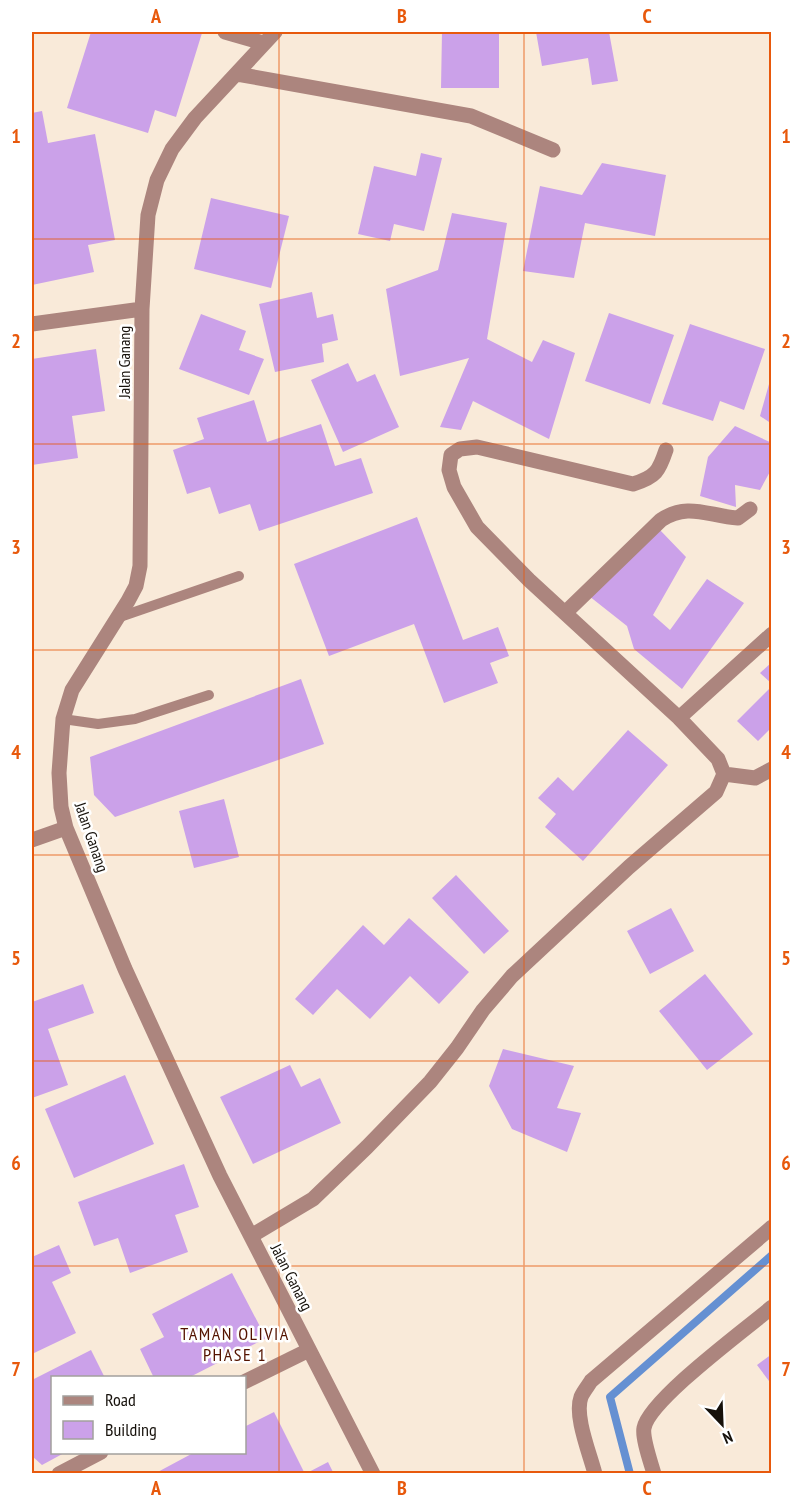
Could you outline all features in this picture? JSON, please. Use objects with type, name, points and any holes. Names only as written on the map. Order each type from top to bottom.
[{"type":"street","points":[[225,32],[263,43]]},
{"type":"street","name":"Jalan Ganang","points":[[275,32],[195,118],[172,149],[157,180],[148,215],[142,309],[140,566],[136,586],[72,690],[63,719],[59,773],[61,807],[66,828],[121,959],[220,1176],[374,1473]]},
{"type":"street","points":[[237,75],[471,116],[553,150]]},
{"type":"street","points":[[32,324],[142,309]]},
{"type":"street","points":[[251,1236],[313,1199],[430,1082],[483,1010],[512,976],[629,867],[716,792],[724,774],[718,759],[679,718],[529,580],[477,527],[454,487],[449,470],[451,455],[460,449],[477,447],[633,484],[653,476],[660,468],[666,450]]},
{"type":"street","points":[[565,613],[660,520],[672,513],[687,510],[738,518],[750,509]]},
{"type":"street","points":[[679,718],[771,634]]},
{"type":"street","points":[[724,774],[756,778],[771,769]]},
{"type":"street","points":[[32,840],[66,828]]},
{"type":"street","points":[[595,1473],[580,1417],[580,1399],[591,1381],[771,1227]]},
{"type":"street","points":[[654,1473],[643,1430],[648,1418],[659,1403],[684,1379],[771,1307]]},
{"type":"street","points":[[246,1381],[309,1350]]},
{"type":"street","points":[[59,1473],[97,1454]]},
{"type":"lane","points":[[117,618],[239,576]]},
{"type":"lane","points":[[63,719],[98,724],[135,719],[209,695]]},
{"type":"building","points":[[91,32],[202,33],[176,117],[155,110],[148,133],[67,108]]},
{"type":"building","points":[[442,32],[499,32],[499,88],[441,88]]},
{"type":"building","points":[[536,32],[609,32],[618,81],[592,85],[588,58],[542,66]]},
{"type":"building","points":[[42,111],[48,143],[95,134],[115,240],[88,245],[94,272],[32,285],[32,113]]},
{"type":"building","points":[[421,153],[442,158],[424,231],[394,224],[390,241],[358,234],[374,166],[416,176]]},
{"type":"building","points":[[602,163],[666,175],[655,236],[585,223],[574,278],[523,271],[540,186],[582,195]]},
{"type":"building","points":[[211,198],[289,216],[271,288],[194,269]]},
{"type":"building","points":[[452,213],[507,223],[487,339],[532,362],[543,340],[575,353],[549,439],[473,401],[461,430],[440,427],[469,358],[400,376],[386,289],[438,270]]},
{"type":"building","points":[[312,292],[317,318],[333,314],[338,340],[322,344],[324,362],[275,372],[259,304]]},
{"type":"building","points":[[609,313],[674,335],[650,404],[585,381]]},
{"type":"building","points":[[201,314],[246,331],[239,350],[264,359],[249,395],[179,369]]},
{"type":"building","points":[[690,324],[765,349],[744,410],[720,401],[713,421],[662,404]]},
{"type":"building","points":[[96,349],[105,411],[72,416],[78,458],[32,465],[32,359]]},
{"type":"building","points":[[348,363],[357,382],[375,374],[399,427],[343,452],[311,380]]},
{"type":"building","points":[[772,377],[772,424],[760,416]]},
{"type":"building","points":[[254,400],[267,442],[321,424],[335,466],[361,458],[373,493],[259,531],[250,504],[219,514],[210,487],[187,494],[173,450],[204,439],[197,418]]},
{"type":"building","points":[[735,426],[772,443],[772,468],[760,490],[735,485],[736,507],[700,496],[708,457]]},
{"type":"building","points":[[417,517],[463,640],[498,627],[509,656],[490,663],[498,683],[444,703],[414,624],[329,656],[294,564]]},
{"type":"building","points":[[659,529],[686,557],[653,615],[670,630],[707,579],[744,603],[682,689],[634,649],[627,626],[589,596]]},
{"type":"building","points":[[772,662],[772,684],[760,673]]},
{"type":"building","points":[[301,679],[324,744],[115,817],[94,795],[90,757]]},
{"type":"building","points":[[772,686],[772,727],[758,741],[737,721]]},
{"type":"building","points":[[628,730],[668,765],[583,861],[545,827],[556,814],[538,798],[558,777],[573,791]]},
{"type":"building","points":[[224,799],[239,857],[194,868],[179,811]]},
{"type":"building","points":[[456,875],[509,931],[484,954],[432,898]]},
{"type":"building","points":[[671,908],[694,951],[650,974],[627,931]]},
{"type":"building","points":[[409,918],[469,972],[439,1004],[410,976],[370,1019],[337,989],[313,1015],[295,999],[363,925],[384,945]]},
{"type":"building","points":[[705,974],[753,1034],[707,1070],[659,1011]]},
{"type":"building","points":[[83,984],[94,1013],[48,1029],[68,1085],[32,1098],[32,1002]]},
{"type":"building","points":[[503,1049],[574,1066],[557,1108],[581,1113],[567,1152],[512,1129],[489,1086]]},
{"type":"building","points":[[290,1065],[301,1087],[320,1078],[341,1123],[253,1164],[220,1097]]},
{"type":"building","points":[[125,1075],[154,1144],[74,1178],[45,1109]]},
{"type":"building","points":[[184,1164],[199,1207],[175,1215],[188,1252],[130,1273],[118,1238],[94,1246],[78,1202]]},
{"type":"building","points":[[59,1245],[71,1273],[52,1282],[76,1333],[32,1354],[32,1257]]},
{"type":"building","points":[[232,1273],[266,1338],[192,1376],[153,1376],[140,1349],[164,1337],[152,1314]]},
{"type":"building","points":[[91,1350],[104,1376],[51,1376],[51,1454],[62,1454],[42,1465],[32,1456],[32,1380]]},
{"type":"building","points":[[772,1354],[772,1385],[757,1365]]},
{"type":"building","points":[[274,1412],[305,1474],[154,1474],[191,1454],[246,1454],[246,1426]]},
{"type":"building","points":[[328,1462],[334,1474],[305,1474]]},
{"type":"waterway","points":[[630,1474],[610,1397],[772,1255]]},
{"type":"district","name":"TAMAN OLIVIA PHASE 1","points":[[235,1344]]}]
